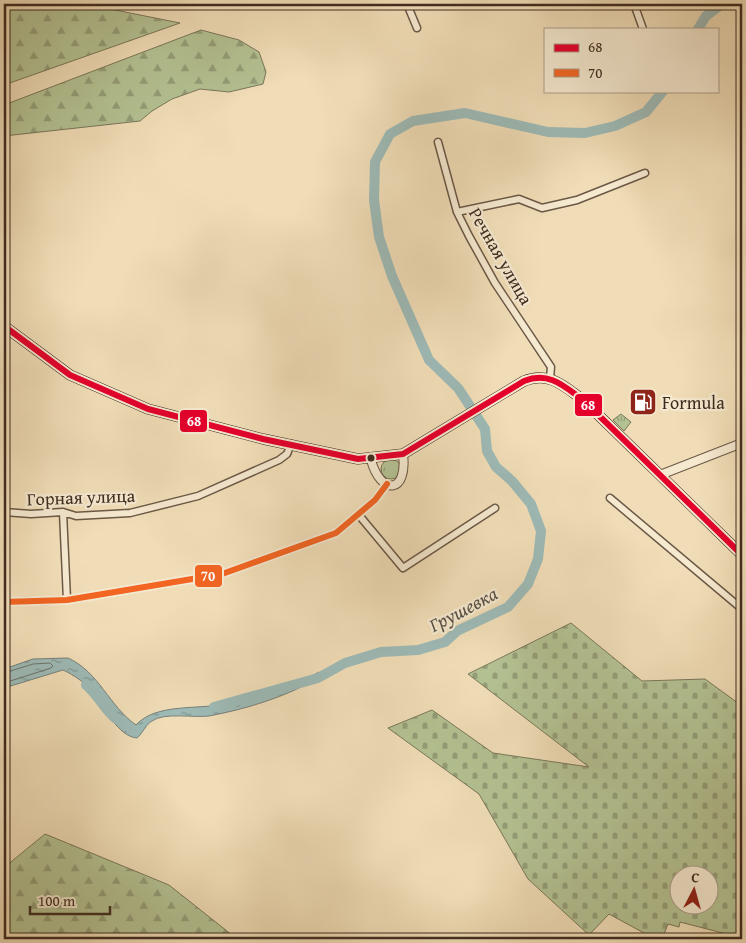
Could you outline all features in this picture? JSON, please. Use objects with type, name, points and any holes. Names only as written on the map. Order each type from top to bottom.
[{"type":"main road","points":[[4,326],[70,375],[148,409],[263,439],[358,460],[371,460],[403,454],[524,381],[534,377],[550,378],[559,382],[583,400],[742,555]]},
{"type":"street","points":[[407,4],[417,28]]},
{"type":"street","points":[[634,4],[643,28]]},
{"type":"street","name":"Речная улица","points":[[438,142],[457,212],[495,283],[552,367],[550,378]]},
{"type":"street","points":[[457,212],[519,199],[542,208],[577,200],[645,173]]},
{"type":"street","points":[[660,475],[742,443]]},
{"type":"street","name":"Горная улица","points":[[4,512],[31,514],[63,512],[76,516],[130,513],[198,496],[279,460],[287,454],[291,444]]},
{"type":"street","points":[[371,460],[379,479],[386,484],[395,484],[403,478],[405,468],[403,454]]},
{"type":"street","points":[[4,602],[67,600],[222,574],[336,533],[375,500],[386,484]]},
{"type":"street","points":[[610,498],[742,608]]},
{"type":"street","points":[[358,514],[403,568],[495,508]]},
{"type":"street","points":[[63,512],[67,600]]},
{"type":"green space","points":[[4,4],[85,4],[180,23],[4,85]]},
{"type":"green space","points":[[201,30],[239,40],[259,52],[266,72],[263,84],[229,92],[200,89],[172,99],[140,121],[4,136],[4,105]]},
{"type":"green space","points":[[621,414],[631,422],[624,431],[613,420]]},
{"type":"green space","points":[[391,459],[398,462],[401,469],[398,476],[391,479],[384,476],[381,469],[384,462]]},
{"type":"green space","points":[[571,623],[642,681],[705,679],[742,706],[742,938],[680,922],[679,927],[668,924],[662,939],[655,939],[609,914],[589,935],[528,879],[479,794],[388,728],[432,710],[493,753],[589,767],[468,674]]},
{"type":"green space","points":[[45,834],[169,885],[237,939],[4,939],[4,857],[6,866]]},
{"type":"water","points":[[68,658],[88,672],[118,708],[136,725],[154,713],[177,708],[213,706],[249,698],[273,692],[319,672],[318,678],[306,685],[279,697],[237,710],[209,716],[157,718],[148,724],[137,738],[130,736],[118,727],[91,690],[72,674],[63,670],[4,688],[4,669],[33,659]]},
{"type":"waterway","name":"Грушевка","points":[[699,28],[706,16],[722,4]]},
{"type":"waterway","name":"Грушевка","points":[[214,707],[318,678],[345,663],[381,652],[418,650],[445,642],[457,631],[508,607],[528,584],[538,559],[541,531],[531,504],[512,481],[496,467],[487,451],[485,429],[458,388],[429,360],[392,276],[379,237],[374,200],[375,162],[390,134],[413,121],[465,113],[548,132],[585,133],[615,126],[646,112],[662,92]]},
{"type":"waterway","name":"Грушевка","points":[[86,685],[116,719]]},
{"type":"transit line","name":"68","points":[[4,326],[70,375],[148,409],[263,439],[358,459],[403,454],[524,381],[533,378],[549,379],[563,385],[583,400],[742,555]]},
{"type":"transit line","name":"70","points":[[4,602],[67,600],[222,574],[336,533],[375,500],[387,484]]},
{"type":"place","name":"Formula","points":[[643,402]]}]
